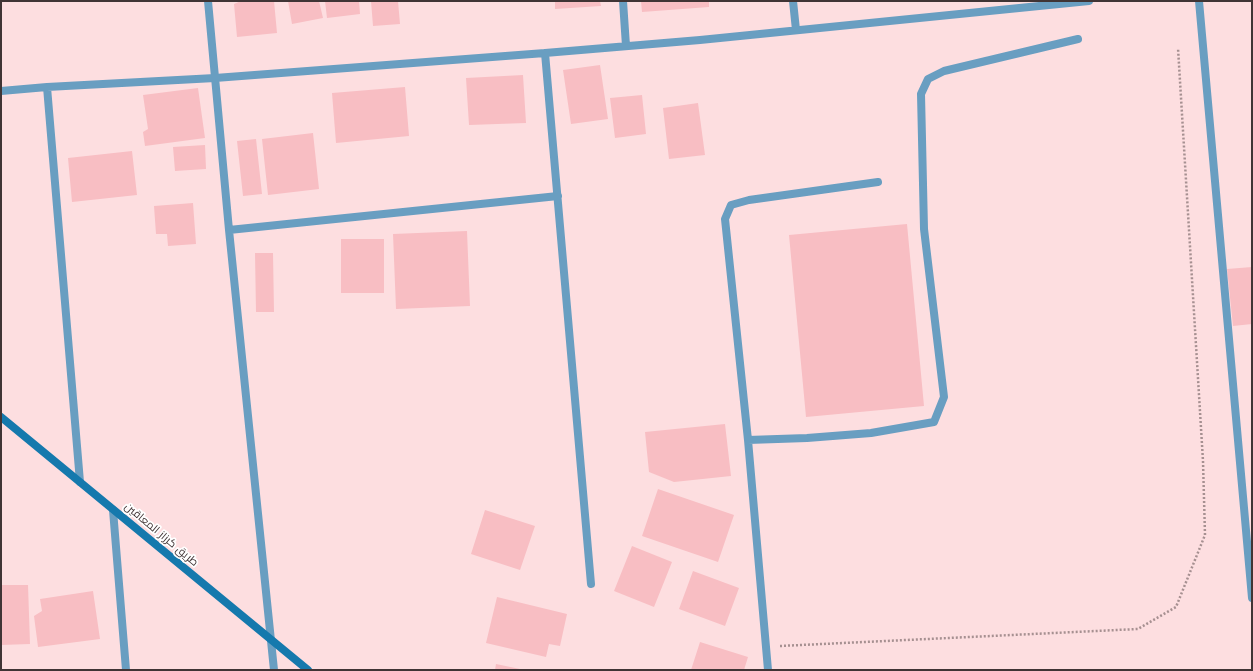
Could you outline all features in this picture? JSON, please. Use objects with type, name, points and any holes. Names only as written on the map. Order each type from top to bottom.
[{"type":"street","points":[[208,1],[229,230],[274,670]]},
{"type":"street","points":[[622,1],[626,46]]},
{"type":"street","points":[[793,1],[796,30]]},
{"type":"street","points":[[1,91],[215,78],[545,53],[1090,1]]},
{"type":"street","points":[[1199,1],[1251,570],[1252,598]]},
{"type":"street","points":[[748,440],[807,438],[870,433],[934,422],[944,397],[924,230],[921,94],[928,79],[944,71],[1078,39]]},
{"type":"street","points":[[545,53],[592,584]]},
{"type":"street","points":[[48,87],[80,482]]},
{"type":"street","points":[[768,670],[748,440],[724,219],[731,205],[750,200],[878,182]]},
{"type":"street","points":[[229,230],[558,196]]},
{"type":"street","name":"طريق كرزاز المعاقين","points":[[1,417],[308,670]]},
{"type":"street","points":[[113,510],[126,670]]},
{"type":"path","points":[[766,646],[1138,629],[1176,608],[1205,535],[1203,461],[1178,48]]},
{"type":"building","points":[[241,1],[274,1],[277,33],[237,37],[234,4]]},
{"type":"building","points":[[288,1],[319,1],[323,18],[292,24]]},
{"type":"building","points":[[325,1],[359,1],[360,14],[327,18]]},
{"type":"building","points":[[371,1],[398,1],[400,24],[373,26]]},
{"type":"building","points":[[555,1],[600,1],[601,6],[555,9]]},
{"type":"building","points":[[641,1],[709,1],[709,7],[642,12]]},
{"type":"building","points":[[600,65],[608,119],[571,124],[563,70]]},
{"type":"building","points":[[523,75],[526,123],[469,125],[466,78]]},
{"type":"building","points":[[405,87],[409,136],[336,143],[332,93]]},
{"type":"building","points":[[198,88],[205,138],[145,146],[143,132],[148,129],[143,95]]},
{"type":"building","points":[[642,95],[646,134],[615,138],[610,98]]},
{"type":"building","points":[[698,103],[705,155],[669,159],[663,108]]},
{"type":"building","points":[[313,133],[319,189],[268,195],[262,139]]},
{"type":"building","points":[[256,139],[262,194],[243,196],[237,141]]},
{"type":"building","points":[[205,145],[206,169],[175,171],[173,147]]},
{"type":"building","points":[[132,151],[137,195],[72,202],[68,158]]},
{"type":"building","points":[[193,203],[196,244],[168,246],[167,234],[156,234],[154,206]]},
{"type":"building","points":[[907,224],[924,406],[806,417],[789,235]]},
{"type":"building","points":[[467,231],[470,306],[396,309],[393,234]]},
{"type":"building","points":[[341,239],[384,239],[384,293],[341,293]]},
{"type":"building","points":[[255,253],[273,253],[274,312],[256,312]]},
{"type":"building","points":[[1252,267],[1252,324],[1233,326],[1227,269]]},
{"type":"building","points":[[725,424],[731,476],[674,482],[649,472],[645,432]]},
{"type":"building","points":[[658,489],[734,515],[718,562],[642,536]]},
{"type":"building","points":[[485,510],[535,526],[520,570],[471,554]]},
{"type":"building","points":[[632,546],[672,562],[654,607],[614,591]]},
{"type":"building","points":[[693,571],[739,588],[725,626],[679,609]]},
{"type":"building","points":[[1,585],[28,585],[30,644],[1,645]]},
{"type":"building","points":[[93,591],[100,639],[38,647],[34,616],[42,611],[40,599]]},
{"type":"building","points":[[497,597],[567,614],[560,646],[549,644],[546,657],[486,643]]},
{"type":"building","points":[[700,642],[748,657],[744,670],[691,670]]},
{"type":"building","points":[[496,664],[520,669],[520,670],[495,670]]}]
